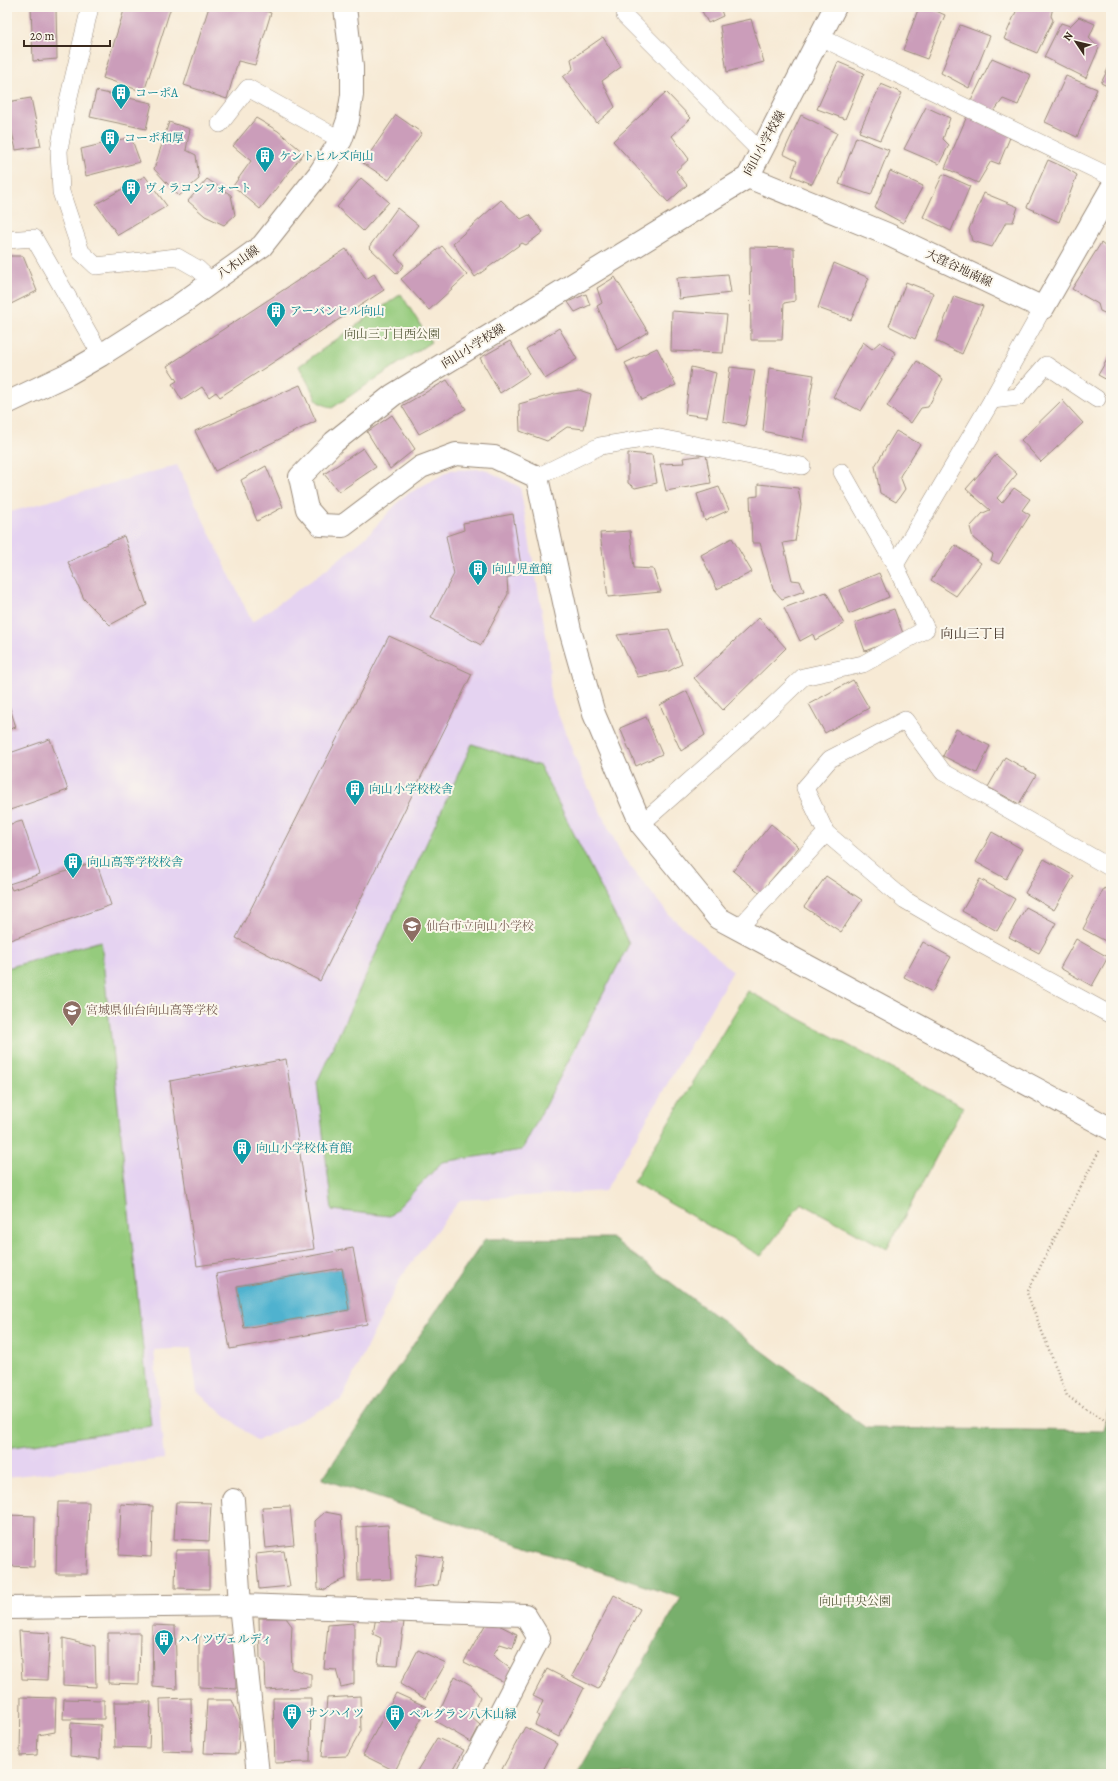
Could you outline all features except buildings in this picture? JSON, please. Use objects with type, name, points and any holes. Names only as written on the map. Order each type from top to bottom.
[{"type":"street","name":"八木山線","points":[[7,403],[68,374],[101,355],[181,304],[211,281],[262,246],[319,174],[341,140],[348,120],[352,95],[352,67],[346,7]]},
{"type":"street","name":"向山小学校線","points":[[537,477],[494,457],[456,454],[421,467],[343,526],[321,525],[311,514],[307,509],[300,477],[334,442],[393,396],[748,177],[835,7]]},
{"type":"street","name":"大窪谷地南線","points":[[748,177],[887,234],[1043,308]]},
{"type":"street","points":[[1043,308],[1111,189]]},
{"type":"street","points":[[537,477],[570,630],[594,714],[641,824],[718,918],[1111,1128]]},
{"type":"street","points":[[233,1500],[240,1605],[258,1774]]},
{"type":"street","points":[[7,1608],[240,1605],[525,1615],[539,1638],[468,1774]]},
{"type":"lane","points":[[90,7],[67,105],[59,151],[61,192],[81,252],[96,266],[177,257],[198,269],[211,281]]},
{"type":"lane","points":[[625,16],[761,152]]},
{"type":"lane","points":[[820,37],[1111,177]]},
{"type":"lane","points":[[220,124],[248,88],[341,140]]},
{"type":"lane","points":[[7,240],[34,238],[101,355]]},
{"type":"lane","points":[[894,564],[992,400],[1043,308]]},
{"type":"lane","points":[[992,400],[1018,397],[1046,365],[1097,399]]},
{"type":"lane","points":[[537,477],[600,446],[655,437],[802,466]]},
{"type":"lane","points":[[641,824],[755,724],[803,677],[863,664],[926,629],[894,564],[842,472]]},
{"type":"lane","points":[[1111,868],[943,772],[904,720],[830,759],[805,788],[826,834],[905,900],[977,942],[1111,1015]]},
{"type":"lane","points":[[738,929],[826,834]]},
{"type":"path","points":[[1111,1128],[1027,1293],[1068,1396],[1111,1424]]},
{"type":"shaded area","name":"仙台市立向山小学校","points":[[177,465],[252,622],[315,578],[364,539],[404,496],[451,470],[484,469],[520,487],[549,652],[550,694],[582,775],[623,857],[669,915],[733,971],[605,1191],[460,1200],[402,1275],[341,1400],[257,1441],[197,1392],[191,1348],[154,1350],[164,1459],[7,1477],[7,513]]},
{"type":"green space","name":"向山三丁目西公園","points":[[401,294],[431,342],[332,408],[318,402],[299,366]]},
{"type":"green space","points":[[472,744],[540,766],[629,944],[522,1150],[442,1162],[390,1216],[332,1210],[317,1082]]},
{"type":"green space","points":[[101,941],[151,1426],[7,1448],[7,968]]},
{"type":"green space","points":[[748,991],[963,1107],[887,1249],[801,1203],[761,1256],[633,1182]]},
{"type":"green space","name":"向山中央公園","points":[[611,1238],[866,1428],[1103,1431],[1111,1398],[1111,1774],[577,1774],[681,1598],[322,1479],[485,1239]]},
{"type":"water","points":[[342,1268],[349,1310],[244,1328],[237,1286]]},
{"type":"place","name":"コーポA","points":[[121,110]]},
{"type":"place","name":"コーポ和厚","points":[[110,155]]},
{"type":"place","name":"ケントヒルズ向山","points":[[265,173]]},
{"type":"place","name":"ヴィラコンフォート","points":[[131,205]]},
{"type":"place","name":"アーバンヒル向山","points":[[276,328]]},
{"type":"place","name":"向山児童館","points":[[478,586]]},
{"type":"place","name":"向山小学校校舎","points":[[355,806]]},
{"type":"place","name":"向山高等学校校舎","points":[[73,879]]},
{"type":"place","name":"仙台市立向山小学校","points":[[412,943]]},
{"type":"place","name":"宮城県仙台向山高等学校","points":[[72,1027]]},
{"type":"place","name":"向山小学校体育館","points":[[242,1165]]},
{"type":"place","name":"ハイツヴェルディ","points":[[164,1656]]},
{"type":"place","name":"サンハイツ","points":[[292,1730]]},
{"type":"place","name":"ベルグラン八木山緑","points":[[395,1731]]},
{"type":"district","name":"向山三丁目","points":[[973,633]]}]
